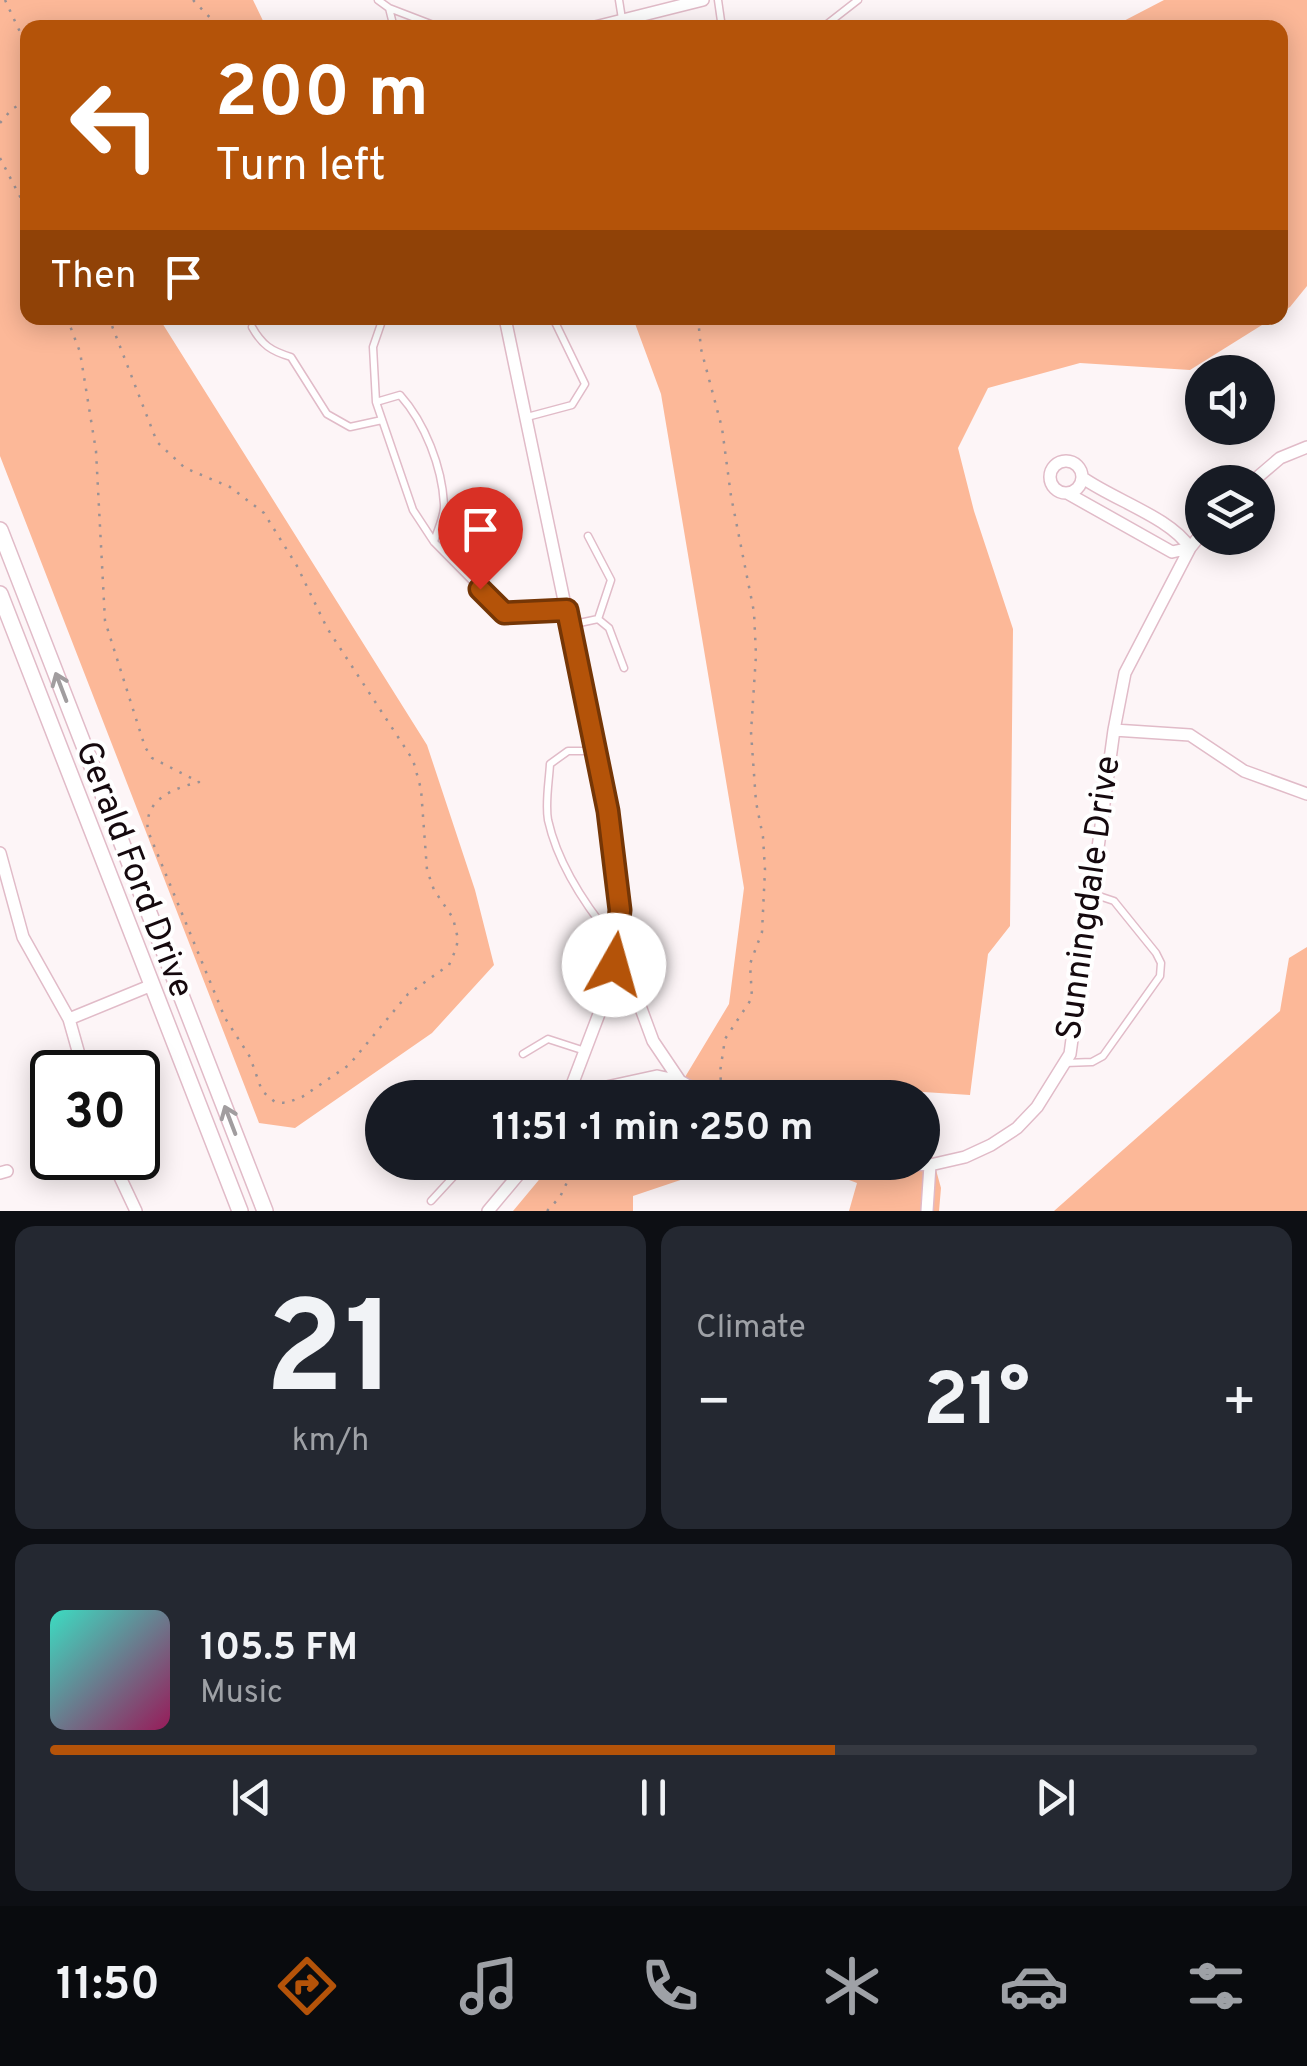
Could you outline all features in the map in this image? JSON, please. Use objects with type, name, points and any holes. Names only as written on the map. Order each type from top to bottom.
[{"type":"main road","name":"Gerald Ford Drive","points":[[0,530],[265,1211]]},
{"type":"main road","name":"Gerald Ford Drive","points":[[0,594],[240,1211]]},
{"type":"street","points":[[628,20],[703,0]]},
{"type":"street","points":[[506,325],[608,811],[620,910],[610,985],[574,1080]]},
{"type":"street","points":[[1272,465],[1307,447]]},
{"type":"street","points":[[1185,540],[1082,478],[1078,465],[1064,460],[1050,474],[1050,482],[1060,492],[1172,552],[1185,549]]},
{"type":"street","points":[[1067,493],[1075,491],[1082,478]]},
{"type":"street","points":[[1100,512],[1108,496]]},
{"type":"street","points":[[1140,532],[1150,516]]},
{"type":"street","name":"Sunningdale Drive","points":[[940,1163],[965,1157],[1017,1128],[1048,1092],[1070,1054],[1124,673],[1186,555]]},
{"type":"street","points":[[1114,730],[1190,735],[1244,771],[1307,794]]},
{"type":"street","points":[[0,854],[23,936],[70,1018],[78,1050]]},
{"type":"street","points":[[618,944],[654,1041],[679,1080]]},
{"type":"street","points":[[70,1018],[152,986]]},
{"type":"street","points":[[638,1080],[658,1076],[676,1080]]},
{"type":"street","points":[[122,1180],[136,1211]]},
{"type":"street","points":[[488,1211],[514,1180]]},
{"type":"street","points":[[927,1211],[929,1180]]},
{"type":"lane","points":[[378,0],[420,20]]},
{"type":"lane","points":[[832,20],[858,0]]},
{"type":"lane","points":[[389,8],[392,20]]},
{"type":"lane","points":[[381,325],[373,348],[376,402],[413,510],[434,542],[504,613],[567,610]]},
{"type":"lane","points":[[526,417],[572,405],[585,384],[556,325]]},
{"type":"lane","points":[[252,327],[272,351],[290,357],[327,414],[350,427],[382,420]]},
{"type":"lane","points":[[376,402],[400,396],[416,413],[433,456],[444,507],[434,542]]},
{"type":"lane","points":[[588,536],[611,580],[598,619]]},
{"type":"lane","points":[[570,624],[598,619],[609,628],[624,668]]},
{"type":"lane","points":[[595,751],[568,750],[550,764],[548,819],[568,874],[590,911],[618,944]]},
{"type":"lane","points":[[1065,1063],[1092,1062],[1104,1056],[1160,976],[1162,967],[1156,952],[1114,901],[1092,894]]},
{"type":"lane","points":[[523,1054],[548,1039],[585,1051]]},
{"type":"lane","points":[[431,1201],[450,1180]]},
{"type":"path","points":[[5,0],[20,33]]},
{"type":"path","points":[[192,0],[212,20]]},
{"type":"path","points":[[0,123],[20,104]]},
{"type":"path","points":[[0,158],[20,197]]},
{"type":"path","points":[[70,325],[80,352],[96,452],[105,621],[144,747],[152,758],[198,780],[166,792],[151,812],[148,831],[224,1018],[250,1057],[262,1091],[276,1102],[286,1103],[318,1088],[349,1066],[408,994],[439,976],[456,949],[456,929],[429,879],[421,790],[413,760],[327,628],[297,566],[264,513],[230,487],[186,468],[156,442],[112,325]]},
{"type":"path","points":[[698,325],[700,350],[722,428],[732,506],[754,612],[756,655],[751,732],[766,870],[762,932],[750,964],[752,998],[724,1039],[721,1080]]},
{"type":"path","points":[[547,1211],[568,1180]]},
{"type":"shaded area","points":[[0,0],[253,0],[263,20],[20,20],[20,325],[163,325],[427,745],[475,890],[494,965],[432,1033],[295,1128],[259,1123],[0,456]]},
{"type":"shaded area","points":[[1164,0],[1307,0],[1307,286],[1288,308],[1288,20],[1126,20]]},
{"type":"shaded area","points":[[636,325],[1262,325],[1214,355],[1185,355],[1185,370],[1080,363],[988,388],[958,448],[974,511],[1013,629],[1010,926],[988,954],[970,1095],[940,1093],[940,1080],[683,1080],[729,1004],[744,888],[661,394]]},
{"type":"shaded area","points":[[1307,947],[1307,1211],[1054,1211],[1280,1011],[1289,958]]},
{"type":"shaded area","points":[[538,1180],[681,1180],[633,1196],[633,1211],[513,1211]]},
{"type":"shaded area","points":[[849,1180],[939,1180],[939,1211],[849,1211],[857,1183]]},
{"type":"route","points":[[480,589],[504,613],[567,610],[608,811],[620,910],[614,965]]}]
